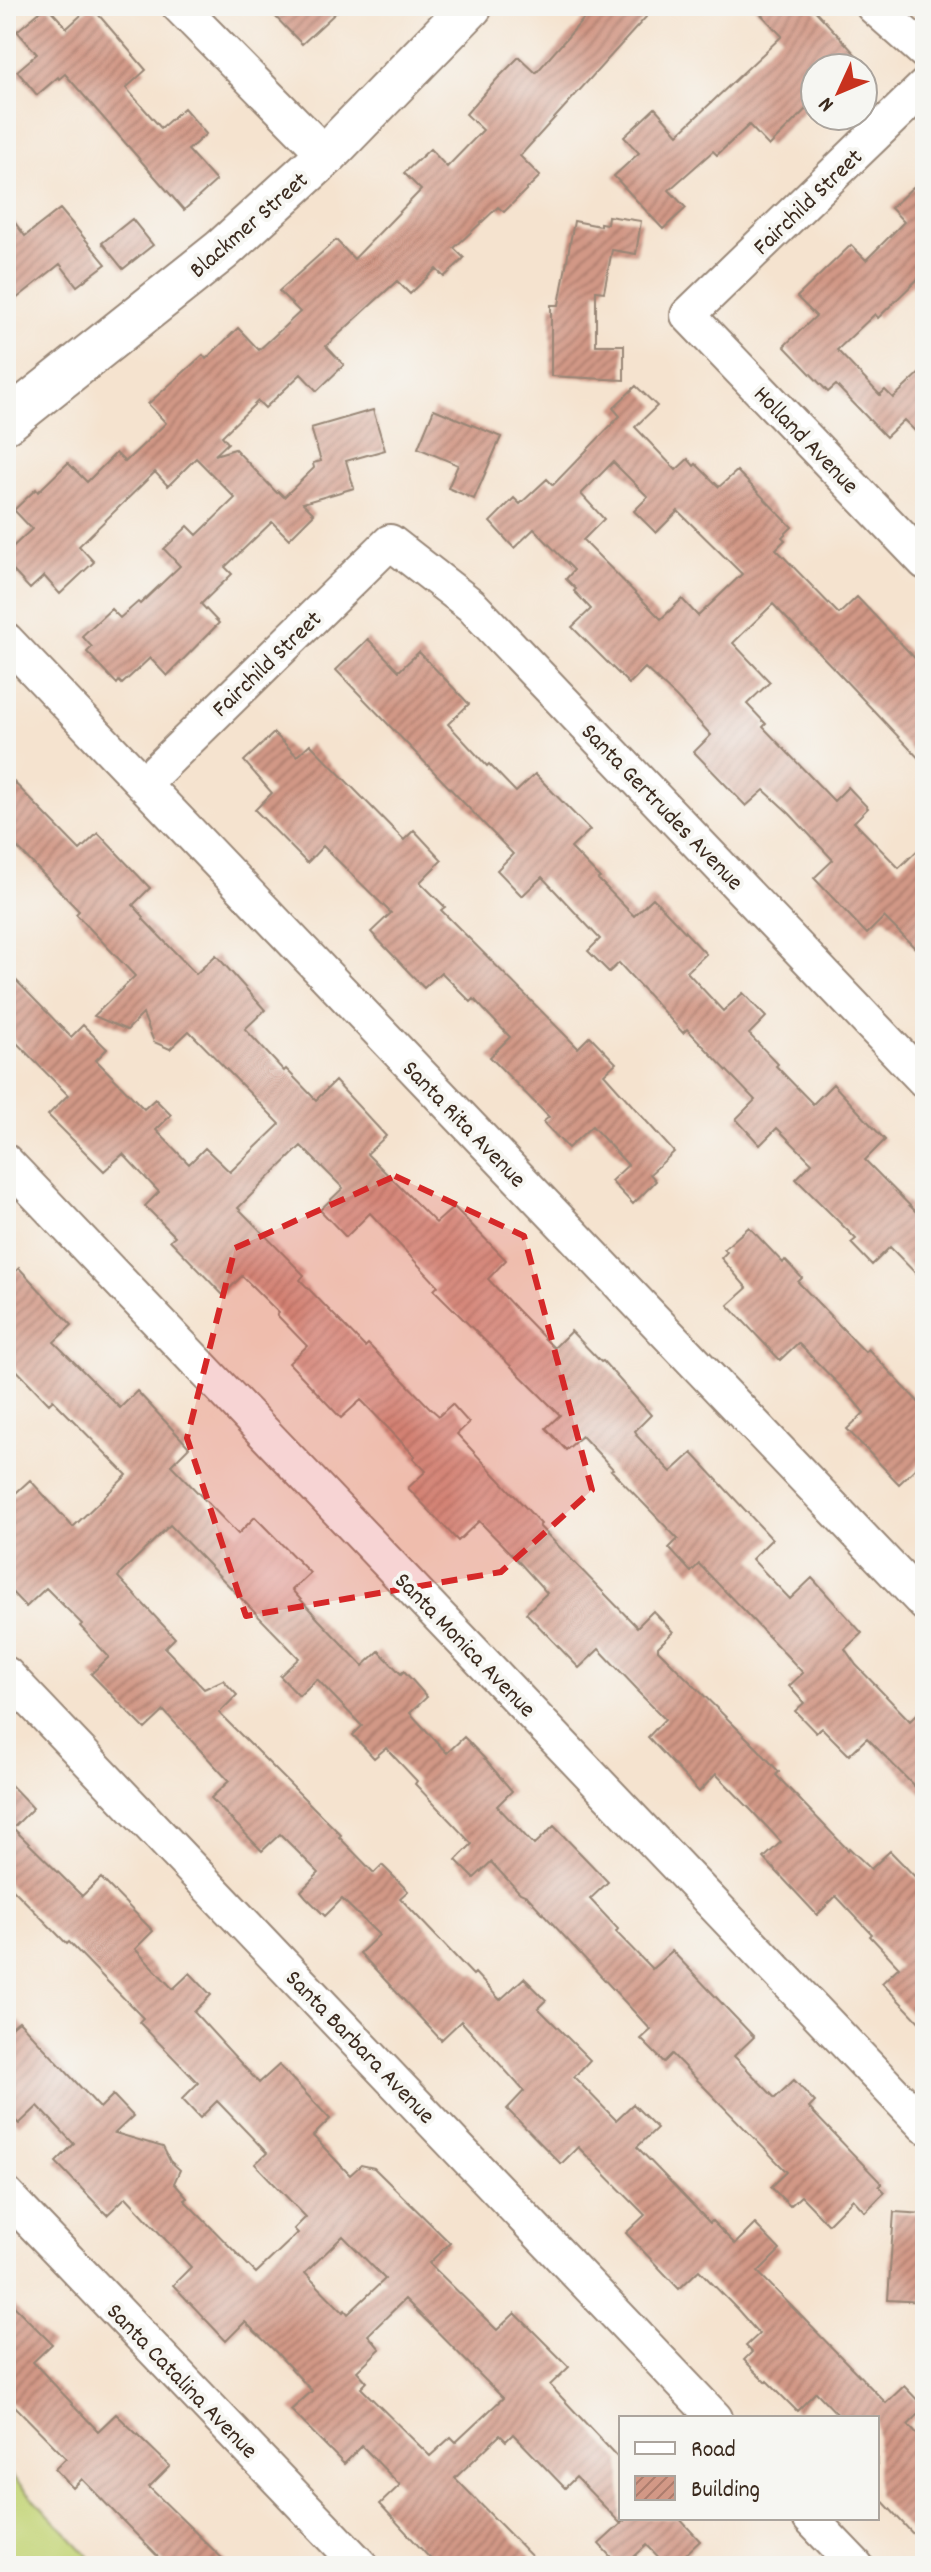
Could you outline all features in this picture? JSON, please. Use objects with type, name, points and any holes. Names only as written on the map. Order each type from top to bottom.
[{"type":"street","points":[[179,6],[326,155]]},
{"type":"street","name":"Blackmer Street","points":[[6,422],[222,250],[326,155],[471,6]]},
{"type":"street","points":[[873,6],[925,52]]},
{"type":"street","name":"Fairchild Street","points":[[688,315],[925,86]]},
{"type":"street","name":"Holland Avenue","points":[[688,315],[925,562]]},
{"type":"street","name":"Fairchild Street","points":[[143,784],[390,542]]},
{"type":"street","name":"Santa Gertrudes Avenue","points":[[390,542],[471,605],[925,1081]]},
{"type":"street","name":"Santa Rita Avenue","points":[[6,640],[925,1604]]},
{"type":"street","name":"Santa Monica Avenue","points":[[6,1162],[925,2126]]},
{"type":"street","name":"Santa Barbara Avenue","points":[[6,1674],[713,2416]]},
{"type":"street","name":"Santa Catalina Avenue","points":[[6,2195],[361,2566]]},
{"type":"street","points":[[812,2520],[856,2566]]},
{"type":"highlighted area","points":[[395,1176],[524,1236],[592,1490],[501,1572],[246,1616],[187,1438],[235,1248]]},
{"type":"green space","points":[[6,2470],[98,2566],[6,2566]]},
{"type":"building","points":[[47,6],[67,28],[91,6],[146,70],[126,88],[161,128],[184,108],[206,134],[188,150],[216,181],[184,210],[65,74],[37,95],[17,71],[37,54],[17,31]]},
{"type":"building","points":[[265,6],[343,6],[302,44]]},
{"type":"building","points":[[595,6],[656,6],[520,156],[540,176],[504,212],[498,207],[454,248],[464,258],[444,277],[436,269],[410,294],[397,281],[326,346],[344,365],[317,391],[301,374],[265,408],[258,401],[222,436],[228,443],[215,455],[235,449],[284,497],[314,468],[313,463],[321,461],[311,428],[373,410],[385,450],[346,461],[354,488],[303,503],[314,514],[289,539],[272,522],[225,567],[232,574],[201,604],[219,623],[167,676],[150,658],[122,684],[119,681],[117,684],[87,652],[92,647],[82,636],[111,609],[120,618],[138,602],[140,604],[180,566],[164,549],[188,526],[197,535],[235,498],[196,458],[168,486],[155,472],[79,546],[94,562],[60,594],[44,576],[30,589],[6,563],[6,553],[32,529],[14,510],[68,463],[87,482],[116,453],[125,462],[166,423],[148,404],[203,355],[206,359],[238,328],[259,350],[300,312],[279,291],[336,240],[354,259],[421,190],[404,173],[430,149],[447,167],[483,130],[466,114],[498,78],[519,57],[536,73]]},
{"type":"building","points":[[753,6],[811,6],[853,52],[799,52],[799,116],[769,146],[749,125],[717,155],[713,151],[669,190],[686,208],[663,229],[614,176],[639,153],[624,137],[655,108],[678,134],[782,36]]},
{"type":"building","points":[[913,187],[925,199],[925,272],[878,318],[875,314],[837,350],[880,395],[885,390],[893,398],[925,368],[925,441],[904,420],[886,437],[836,385],[828,392],[784,346],[816,316],[797,297],[851,245],[866,260],[904,222],[891,208]]},
{"type":"building","points":[[60,209],[106,264],[77,286],[60,264],[6,307],[6,211],[25,236]]},
{"type":"building","points":[[608,216],[641,221],[636,254],[612,250],[604,292],[596,291],[596,345],[624,345],[624,380],[551,376],[551,305],[559,305],[574,221],[600,226],[600,223],[607,224]]},
{"type":"building","points":[[132,219],[153,245],[123,269],[102,243]]},
{"type":"building","points":[[636,386],[657,406],[635,427],[676,470],[688,459],[719,487],[737,471],[792,527],[776,549],[839,614],[857,597],[925,669],[925,765],[773,604],[733,643],[770,682],[747,704],[766,724],[763,727],[834,801],[848,787],[868,808],[854,822],[899,868],[925,843],[925,958],[884,917],[867,934],[814,878],[833,860],[790,814],[764,790],[746,806],[694,752],[711,735],[676,697],[645,668],[629,684],[572,627],[591,609],[566,579],[574,570],[534,529],[514,548],[490,522],[514,498],[520,504],[547,479],[553,485],[620,416],[613,408]],"holes":[[[613,462],[648,497],[634,511],[656,533],[678,511],[742,574],[698,616],[682,599],[661,619],[583,540],[604,519],[581,494]]]},
{"type":"building","points":[[434,409],[501,437],[474,499],[448,488],[458,465],[418,448]]},
{"type":"building","points":[[368,639],[399,671],[419,652],[469,704],[448,724],[487,766],[489,764],[516,792],[535,774],[590,830],[571,848],[598,879],[634,916],[653,898],[706,954],[687,972],[723,1011],[743,993],[766,1017],[749,1034],[778,1064],[776,1066],[813,1104],[833,1084],[885,1140],[865,1160],[925,1221],[925,1283],[890,1247],[872,1265],[851,1243],[856,1239],[796,1179],[812,1163],[777,1128],[760,1145],[736,1119],[755,1100],[687,1029],[683,1033],[619,963],[609,972],[588,951],[600,939],[542,877],[522,896],[497,870],[513,854],[336,670]]},
{"type":"building","points":[[274,733],[297,756],[310,744],[404,840],[414,830],[442,860],[420,882],[445,907],[441,910],[578,1048],[590,1036],[616,1063],[604,1074],[674,1152],[650,1174],[656,1181],[633,1204],[611,1181],[628,1165],[592,1126],[568,1148],[543,1122],[549,1117],[490,1057],[510,1037],[474,999],[471,1002],[441,972],[424,988],[371,932],[391,913],[323,846],[307,863],[255,810],[272,793],[244,761]]},
{"type":"building","points":[[6,774],[80,850],[98,833],[150,888],[133,905],[143,919],[196,974],[216,955],[265,1010],[245,1029],[284,1071],[286,1069],[316,1100],[335,1081],[386,1136],[367,1154],[436,1223],[454,1207],[506,1260],[488,1279],[517,1310],[554,1348],[571,1331],[603,1361],[651,1415],[635,1431],[636,1435],[671,1472],[692,1453],[772,1539],[752,1559],[790,1599],[812,1578],[862,1633],[845,1649],[856,1665],[910,1721],[925,1706],[925,1797],[867,1738],[849,1755],[822,1728],[816,1733],[795,1711],[804,1703],[789,1686],[803,1673],[699,1564],[691,1572],[669,1548],[678,1539],[582,1436],[566,1450],[546,1428],[560,1415],[434,1290],[438,1286],[370,1213],[346,1237],[320,1210],[343,1188],[301,1146],[238,1208],[304,1275],[300,1280],[430,1408],[439,1416],[452,1404],[469,1423],[457,1434],[541,1524],[539,1526],[637,1627],[653,1611],[673,1632],[658,1650],[758,1749],[779,1772],[776,1775],[848,1850],[871,1869],[890,1851],[925,1887],[925,2028],[882,1983],[899,1967],[870,1936],[872,1934],[836,1896],[817,1915],[764,1858],[781,1842],[716,1774],[699,1792],[648,1737],[665,1719],[599,1649],[579,1668],[526,1613],[547,1593],[519,1562],[479,1521],[458,1541],[408,1488],[426,1471],[413,1458],[415,1456],[361,1400],[341,1418],[289,1363],[307,1346],[277,1315],[279,1313],[242,1276],[223,1295],[170,1240],[175,1236],[145,1206],[159,1192],[123,1154],[104,1171],[48,1115],[68,1095],[6,1032],[6,970],[71,1037],[83,1025],[107,1049],[96,1060],[144,1109],[155,1099],[171,1115],[156,1130],[189,1164],[205,1148],[230,1172],[280,1124],[189,1031],[170,1049],[154,1042],[143,1014],[127,1030],[94,1016],[135,976],[76,914],[79,911],[6,836]]},
{"type":"building","points":[[749,1227],[802,1278],[798,1282],[865,1352],[868,1349],[925,1409],[925,1459],[899,1484],[847,1429],[864,1413],[851,1397],[798,1343],[780,1360],[728,1305],[747,1288],[721,1258],[727,1252],[724,1249]]},
{"type":"building","points":[[19,1268],[72,1325],[54,1342],[120,1408],[137,1391],[189,1447],[171,1465],[238,1534],[255,1517],[310,1573],[292,1590],[319,1620],[363,1666],[379,1651],[401,1674],[404,1671],[427,1697],[410,1713],[447,1753],[464,1737],[484,1758],[512,1791],[497,1806],[534,1845],[554,1826],[608,1882],[590,1899],[618,1929],[616,1932],[652,1969],[672,1951],[754,2037],[734,2056],[775,2098],[794,2080],[815,2102],[809,2108],[882,2184],[879,2186],[885,2192],[865,2212],[853,2199],[828,2224],[801,2196],[790,2206],[771,2187],[787,2172],[672,2054],[664,2062],[641,2039],[651,2030],[527,1896],[520,1893],[491,1862],[474,1878],[456,1860],[472,1844],[415,1784],[417,1781],[386,1748],[374,1758],[353,1735],[362,1726],[317,1679],[299,1696],[280,1676],[299,1658],[170,1525],[121,1573],[118,1577],[175,1638],[165,1648],[204,1689],[223,1680],[237,1695],[219,1713],[341,1835],[339,1837],[374,1873],[382,1865],[408,1891],[400,1898],[473,1975],[475,1973],[500,2000],[524,1978],[546,2000],[538,2008],[590,2060],[574,2077],[616,2120],[633,2104],[657,2128],[637,2147],[710,2223],[712,2221],[735,2244],[755,2224],[780,2250],[758,2272],[886,2403],[904,2386],[925,2408],[908,2425],[925,2443],[925,2547],[879,2497],[879,2416],[839,2416],[816,2392],[797,2411],[766,2382],[744,2360],[752,2352],[746,2346],[759,2334],[737,2309],[699,2270],[679,2289],[626,2233],[645,2215],[578,2147],[561,2164],[507,2109],[524,2091],[461,2021],[441,2040],[360,1953],[379,1935],[342,1899],[325,1916],[306,1897],[301,1891],[319,1873],[280,1834],[262,1851],[211,1798],[229,1781],[164,1711],[145,1729],[91,1674],[109,1657],[46,1588],[26,1607],[6,1586],[6,1502],[30,1480],[73,1527],[127,1475],[53,1400],[49,1404],[6,1359],[6,1281]]},
{"type":"building","points":[[6,1780],[33,1808],[13,1828],[82,1896],[101,1878],[153,1931],[135,1949],[173,1989],[190,1973],[211,1995],[194,2012],[259,2083],[279,2065],[330,2119],[313,2136],[350,2175],[361,2165],[374,2168],[450,2243],[429,2263],[497,2330],[515,2313],[569,2367],[550,2385],[619,2459],[621,2523],[623,2520],[681,2520],[700,2541],[673,2566],[667,2566],[647,2545],[624,2566],[619,2566],[599,2544],[621,2524],[576,2477],[565,2488],[513,2434],[506,2441],[500,2435],[455,2478],[541,2566],[437,2566],[380,2504],[400,2485],[362,2446],[344,2464],[291,2410],[312,2391],[276,2352],[245,2322],[226,2341],[173,2285],[191,2267],[126,2197],[107,2215],[56,2162],[74,2144],[38,2106],[19,2124],[6,2111],[6,2032],[19,2021],[100,2108],[113,2095],[133,2116],[115,2133],[163,2147],[170,2161],[180,2170],[174,2183],[187,2198],[184,2200],[256,2273],[298,2233],[294,2229],[306,2217],[255,2164],[267,2153],[217,2101],[200,2118],[182,2099],[198,2083],[139,2022],[143,2018],[69,1942],[67,1944],[6,1882]],"holes":[[[343,2236],[385,2279],[348,2314],[305,2273]],[[405,2299],[503,2398],[456,2442],[451,2437],[430,2456],[361,2388],[367,2382],[357,2371],[380,2349],[368,2335]]]},
{"type":"building","points":[[894,2212],[925,2214],[925,2302],[888,2300]]},
{"type":"building","points":[[6,2298],[52,2344],[33,2362],[98,2431],[116,2414],[170,2466],[149,2487],[230,2566],[167,2566],[82,2479],[73,2488],[55,2469],[66,2458],[6,2397]]}]
